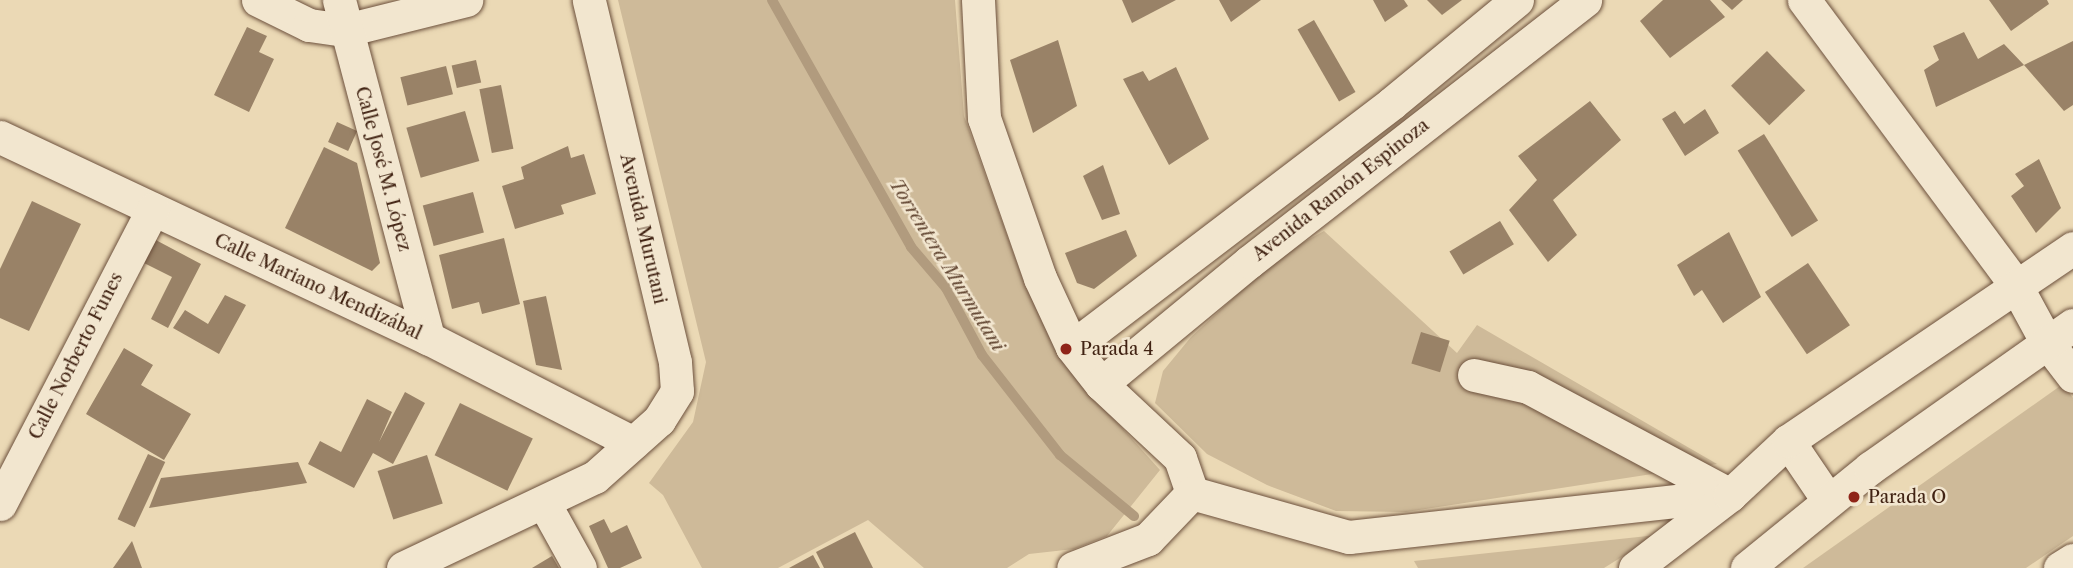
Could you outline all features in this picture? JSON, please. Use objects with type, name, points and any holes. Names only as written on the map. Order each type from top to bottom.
[{"type":"street","points":[[258,0],[309,24],[343,15],[466,0]]},
{"type":"street","name":"Avenida Murutani","points":[[403,568],[595,477],[659,420],[677,391],[675,362],[589,0]]},
{"type":"street","points":[[978,0],[985,118],[1040,278],[1072,347],[1101,384],[1180,458],[1192,493]]},
{"type":"street","points":[[1072,347],[1392,103],[1517,0]]},
{"type":"street","name":"Avenida Ramón Espinoza","points":[[1101,384],[1249,262],[1585,0]]},
{"type":"street","points":[[1804,0],[2015,284],[2060,333],[2073,376]]},
{"type":"street","name":"Calle José M. López","points":[[343,15],[428,338]]},
{"type":"street","name":"Calle Mariano Mendizábal","points":[[0,137],[428,338],[633,443]]},
{"type":"street","name":"Calle Norberto Funes","points":[[0,503],[153,209]]},
{"type":"street","points":[[1635,568],[1730,495],[1788,441],[2073,247]]},
{"type":"street","points":[[1747,568],[1828,500],[2060,333]]},
{"type":"street","points":[[1474,375],[1528,387],[1730,495]]},
{"type":"street","points":[[1788,441],[1828,500]]},
{"type":"street","points":[[1192,493],[1349,537],[1730,495]]},
{"type":"street","points":[[1073,568],[1148,539],[1192,493]]},
{"type":"street","points":[[544,503],[580,568]]},
{"type":"street","points":[[2060,568],[2073,559]]},
{"type":"shaded area","points":[[618,0],[955,0],[964,116],[1026,288],[1087,389],[1160,470],[1107,536],[1074,549],[1029,554],[1007,568],[924,568],[868,520],[778,568],[702,568],[663,495],[649,483],[693,422],[706,362]]},
{"type":"shaded area","points":[[1324,231],[1457,353],[1477,325],[1717,464],[1406,512],[1336,511],[1267,485],[1207,454],[1155,403],[1163,371],[1191,337],[1279,256]]},
{"type":"shaded area","points":[[2063,384],[2073,398],[2073,536],[2026,568],[1803,568]]},
{"type":"shaded area","points":[[1657,535],[1604,568],[1418,568],[1414,561]]},
{"type":"building","points":[[1122,0],[1176,0],[1132,23]]},
{"type":"building","points":[[1219,0],[1261,0],[1231,22]]},
{"type":"building","points":[[1373,0],[1404,0],[1408,6],[1385,22]]},
{"type":"building","points":[[1427,0],[1462,0],[1442,15]]},
{"type":"building","points":[[1663,0],[1710,0],[1725,17],[1670,58],[1640,21]]},
{"type":"building","points":[[1721,0],[1743,0],[1732,10]]},
{"type":"building","points":[[1989,0],[2047,0],[2049,4],[2011,31]]},
{"type":"building","points":[[1314,20],[1356,92],[1339,101],[1298,30]]},
{"type":"building","points":[[247,27],[267,36],[259,52],[274,59],[249,112],[214,95]]},
{"type":"building","points":[[1964,32],[1978,59],[2004,44],[2024,65],[1936,107],[1924,70],[1939,60],[1933,46]]},
{"type":"building","points":[[1058,40],[1077,106],[1033,133],[1010,60]]},
{"type":"building","points":[[2073,41],[2073,105],[2064,111],[2024,65]]},
{"type":"building","points":[[1767,51],[1805,91],[1769,125],[1731,86]]},
{"type":"building","points":[[476,60],[481,82],[457,88],[452,66]]},
{"type":"building","points":[[446,66],[453,94],[407,106],[400,77]]},
{"type":"building","points":[[1176,67],[1209,139],[1169,165],[1123,79],[1143,71],[1149,81]]},
{"type":"building","points":[[501,85],[513,149],[492,153],[479,89]]},
{"type":"building","points":[[1590,101],[1621,140],[1553,200],[1577,235],[1548,262],[1509,210],[1537,180],[1518,156]]},
{"type":"building","points":[[1705,109],[1719,133],[1685,156],[1662,119],[1675,111],[1684,124]]},
{"type":"building","points":[[465,111],[479,161],[421,178],[406,128]]},
{"type":"building","points":[[337,122],[357,131],[348,151],[328,142]]},
{"type":"building","points":[[1764,134],[1818,221],[1792,237],[1738,150]]},
{"type":"building","points":[[568,146],[571,158],[584,154],[596,194],[561,205],[564,214],[515,229],[502,186],[524,179],[521,167]]},
{"type":"building","points":[[324,147],[357,163],[380,263],[372,271],[285,228]]},
{"type":"building","points":[[2039,159],[2061,208],[2036,233],[2011,196],[2024,186],[2015,174]]},
{"type":"building","points":[[1103,165],[1120,214],[1102,220],[1083,176]]},
{"type":"building","points":[[473,192],[484,233],[434,246],[423,205]]},
{"type":"building","points":[[32,201],[81,224],[29,331],[0,318],[0,269]]},
{"type":"building","points":[[1500,221],[1514,244],[1463,275],[1449,251]]},
{"type":"building","points":[[1126,230],[1137,256],[1094,289],[1077,283],[1065,253]]},
{"type":"building","points":[[1729,232],[1761,297],[1723,323],[1702,290],[1694,296],[1677,265]]},
{"type":"building","points":[[152,238],[201,264],[168,328],[151,319],[172,277],[140,261]]},
{"type":"building","points":[[504,238],[520,304],[482,314],[479,302],[452,309],[439,255]]},
{"type":"building","points":[[1808,263],[1850,325],[1807,354],[1765,292]]},
{"type":"building","points":[[225,295],[246,305],[219,354],[173,328],[185,310],[208,324]]},
{"type":"building","points":[[546,296],[562,370],[536,365],[523,301]]},
{"type":"building","points":[[1421,332],[1450,341],[1440,372],[1411,364]]},
{"type":"building","points":[[124,348],[153,365],[141,385],[191,414],[164,460],[86,414]]},
{"type":"building","points":[[405,392],[425,403],[393,464],[373,453],[354,488],[308,464],[320,441],[341,452],[367,399],[392,412],[379,442]]},
{"type":"building","points":[[460,403],[533,439],[507,491],[435,455]]},
{"type":"building","points":[[148,454],[165,462],[135,527],[118,519]]},
{"type":"building","points":[[427,455],[443,504],[393,520],[378,471]]},
{"type":"building","points":[[298,462],[307,483],[149,508],[161,478]]},
{"type":"building","points":[[604,519],[611,533],[627,525],[642,558],[620,568],[608,568],[589,526]]},
{"type":"building","points":[[855,532],[873,568],[824,568],[816,552]]},
{"type":"building","points":[[132,541],[142,568],[113,568]]},
{"type":"building","points":[[813,555],[820,568],[789,568]]},
{"type":"building","points":[[552,556],[559,568],[532,568]]},
{"type":"waterway","name":"Torrentera Murmutani","points":[[772,0],[911,247],[946,288],[982,355],[1060,455],[1134,516]]},
{"type":"place","name":"Parada 4","points":[[1066,349]]},
{"type":"place","name":"Parada O","points":[[1854,497]]}]
